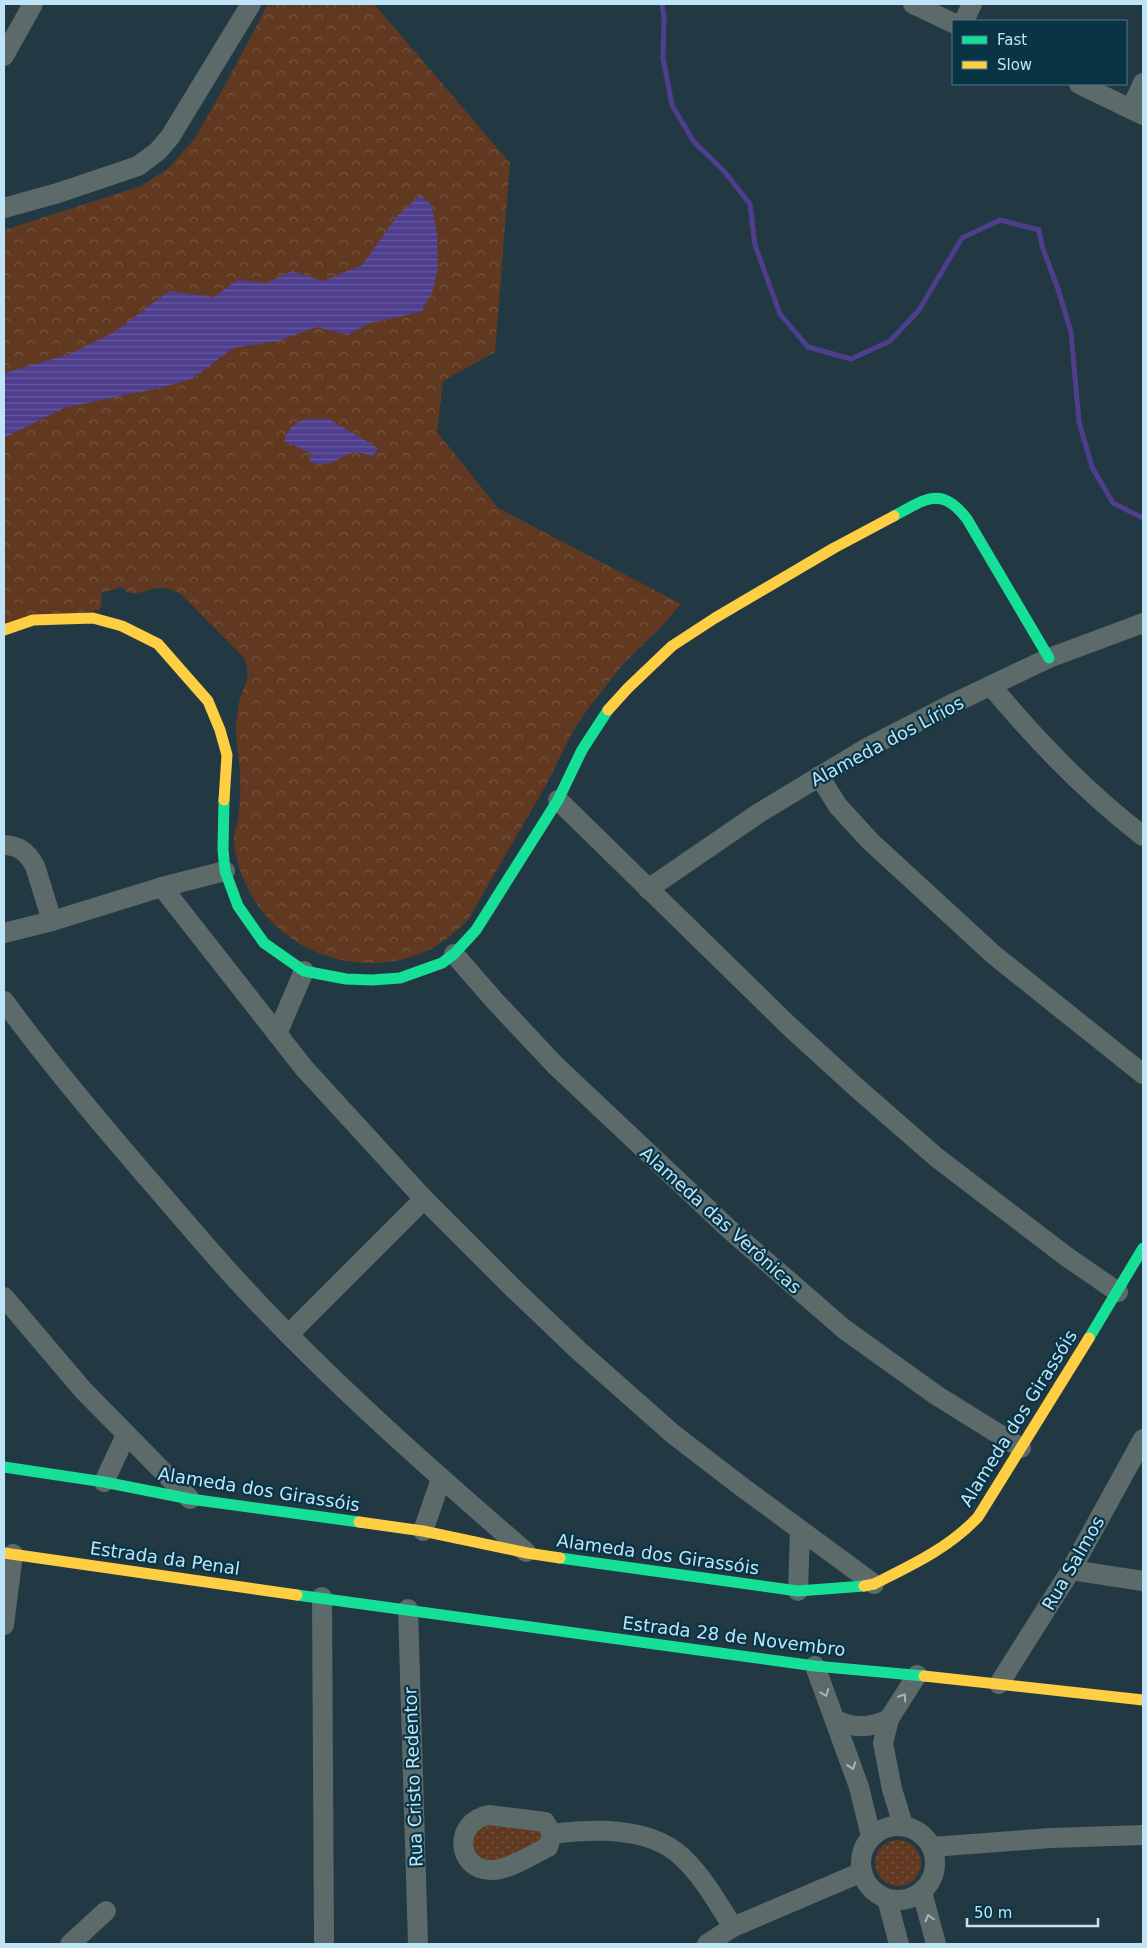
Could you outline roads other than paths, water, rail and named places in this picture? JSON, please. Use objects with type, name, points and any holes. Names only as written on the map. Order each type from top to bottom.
[{"type":"street","points":[[4,56],[33,4]]},
{"type":"street","points":[[4,208],[58,193],[138,166],[158,151],[170,137],[251,4]]},
{"type":"street","points":[[913,4],[952,23]]},
{"type":"street","points":[[964,20],[972,4]]},
{"type":"street","points":[[1081,85],[1137,112],[1143,83]]},
{"type":"street","points":[[4,630],[33,620],[93,618],[122,626],[158,644],[186,673],[208,701],[220,730],[226,755],[223,822],[225,872],[238,906],[264,943],[304,970],[346,979],[372,980],[400,978],[442,963],[454,954],[476,930],[558,800],[582,750],[607,712],[628,688],[672,646],[715,618],[834,548],[922,501],[938,497],[950,500],[958,506],[1050,658]]},
{"type":"street","name":"Alameda dos Lírios","points":[[648,889],[759,813],[864,749],[954,703],[1050,658],[1143,623]]},
{"type":"street","points":[[992,686],[1016,716],[1048,750],[1115,814],[1143,836]]},
{"type":"street","points":[[820,776],[838,806],[884,854],[994,955],[1143,1074]]},
{"type":"street","points":[[558,800],[789,1026],[936,1157],[1067,1258],[1118,1292]]},
{"type":"street","points":[[4,845],[12,845],[23,850],[30,858],[35,866],[52,921]]},
{"type":"street","points":[[4,933],[52,921],[162,887],[225,872]]},
{"type":"street","points":[[162,887],[304,1068],[424,1199],[513,1288],[600,1370],[673,1434],[874,1584]]},
{"type":"street","name":"Alameda das Verônicas","points":[[454,954],[555,1065],[729,1229],[844,1329],[936,1395],[1021,1448]]},
{"type":"street","points":[[277,1034],[304,970]]},
{"type":"street","points":[[4,1001],[30,1037],[108,1132],[231,1274],[288,1334],[441,1479],[527,1553]]},
{"type":"street","points":[[288,1334],[424,1199]]},
{"type":"street","name":"Alameda dos Girassóis","points":[[4,1467],[104,1482],[190,1499],[423,1531],[527,1553],[798,1592],[853,1588],[874,1584],[932,1555],[966,1530],[978,1517],[1118,1292],[1143,1248]]},
{"type":"street","points":[[4,1297],[83,1390],[190,1499]]},
{"type":"street","points":[[104,1482],[126,1434]]},
{"type":"street","name":"Rua Salmos","points":[[999,1684],[1071,1570],[1143,1438]]},
{"type":"street","points":[[423,1531],[441,1479]]},
{"type":"street","points":[[798,1592],[800,1530]]},
{"type":"street","points":[[4,1624],[8,1553]]},
{"type":"street","name":"Estrada da Penal","points":[[8,1553],[214,1584],[322,1597]]},
{"type":"street","points":[[1071,1570],[1143,1581]]},
{"type":"street","points":[[322,1597],[324,1940]]},
{"type":"street","name":"Estrada 28 de Novembro","points":[[322,1597],[814,1666],[917,1675],[1143,1700]]},
{"type":"street","name":"Rua Cristo Redentor","points":[[408,1609],[418,1944]]},
{"type":"street","points":[[814,1666],[836,1720],[859,1787],[871,1836]]},
{"type":"street","points":[[903,1825],[890,1782],[883,1743],[889,1718],[917,1675]]},
{"type":"street","points":[[836,1720],[850,1726],[869,1727],[889,1718]]},
{"type":"street","points":[[891,1825],[903,1825],[915,1829],[925,1836],[932,1847],[935,1871],[930,1882],[922,1892],[911,1898],[899,1900],[886,1899],[875,1893],[867,1884],[862,1872],[860,1859],[864,1847],[871,1836],[880,1829],[891,1825]]},
{"type":"street","points":[[552,1834],[620,1832],[653,1838],[680,1855],[702,1879],[733,1927]]},
{"type":"street","points":[[932,1847],[1051,1838],[1143,1835]]},
{"type":"street","points":[[707,1944],[733,1927],[862,1872]]},
{"type":"street","points":[[922,1892],[936,1944]]},
{"type":"street","points":[[886,1899],[899,1944]]},
{"type":"street","points":[[70,1944],[106,1911]]},
{"type":"waterway","points":[[662,4],[664,17],[663,58],[672,105],[694,142],[724,171],[750,204],[755,245],[780,314],[808,347],[851,359],[890,341],[919,310],[962,238],[1000,220],[1039,230],[1042,246],[1071,332],[1079,422],[1092,467],[1113,503],[1143,518]]}]
